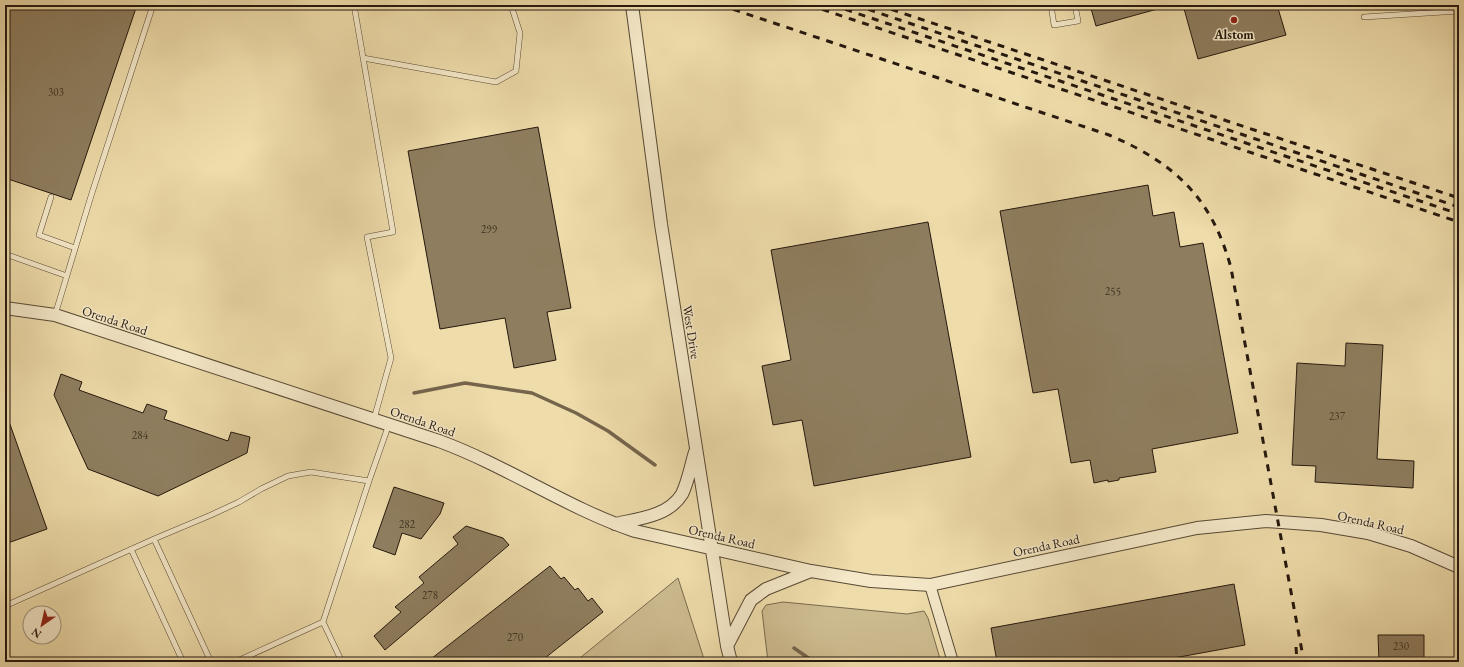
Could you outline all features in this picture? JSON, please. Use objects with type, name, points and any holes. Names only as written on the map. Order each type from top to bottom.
[{"type":"street","name":"West Drive","points":[[632,10],[661,224],[727,646],[731,662]]},
{"type":"street","name":"Orenda Road","points":[[5,308],[55,315],[374,419],[463,450],[563,500],[615,524],[635,531],[811,571],[871,581],[930,585],[1197,528],[1266,521],[1321,525],[1368,533],[1411,546],[1459,566]]},
{"type":"street","points":[[615,524],[662,511],[676,502],[682,492],[696,449]]},
{"type":"street","points":[[727,646],[752,600],[766,588],[811,571]]},
{"type":"street","points":[[930,585],[953,662]]},
{"type":"lane","points":[[55,315],[153,5]]},
{"type":"lane","points":[[354,5],[393,232],[367,237],[391,358],[374,419]]},
{"type":"lane","points":[[362,58],[496,82],[516,71],[520,33],[511,5]]},
{"type":"lane","points":[[1051,5],[1054,25],[1078,21],[1075,5]]},
{"type":"lane","points":[[1364,17],[1459,11]]},
{"type":"lane","points":[[52,197],[39,235],[75,248]]},
{"type":"lane","points":[[5,254],[67,276]]},
{"type":"lane","points":[[342,662],[323,622],[389,424]]},
{"type":"lane","points":[[5,606],[131,549],[211,516],[288,476],[311,472],[369,481]]},
{"type":"lane","points":[[154,539],[211,662]]},
{"type":"lane","points":[[131,549],[183,662]]},
{"type":"lane","points":[[235,662],[323,622]]},
{"type":"shaded area","points":[[678,578],[705,662],[575,662]]},
{"type":"shaded area","points":[[783,602],[907,614],[924,611],[928,618],[941,662],[768,662],[762,611],[766,605]]},
{"type":"building","points":[[5,5],[137,5],[71,200],[5,178]]},
{"type":"building","points":[[1090,5],[1160,5],[1161,8],[1096,26]]},
{"type":"building","name":"Alstom","points":[[1183,5],[1277,5],[1286,35],[1198,59]]},
{"type":"building","points":[[538,127],[571,308],[547,312],[556,360],[514,368],[505,318],[440,329],[408,151]]},
{"type":"building","points":[[1148,185],[1153,216],[1174,212],[1180,247],[1203,243],[1238,433],[1152,449],[1156,472],[1119,478],[1119,480],[1108,482],[1108,480],[1094,483],[1090,460],[1071,463],[1058,389],[1033,393],[1000,211]]},
{"type":"building","points":[[928,222],[971,457],[814,486],[802,420],[773,425],[762,366],[791,360],[771,250]]},
{"type":"building","points":[[1346,343],[1383,345],[1377,459],[1414,461],[1413,488],[1315,482],[1316,466],[1292,465],[1297,363],[1345,366]]},
{"type":"building","points":[[61,374],[82,382],[79,390],[143,413],[147,404],[167,411],[164,419],[228,441],[231,432],[250,437],[247,453],[158,496],[88,469],[54,395]]},
{"type":"building","points":[[5,413],[47,529],[5,544]]},
{"type":"building","points":[[394,487],[444,503],[440,514],[421,539],[402,533],[395,555],[373,547]]},
{"type":"building","points":[[466,526],[503,538],[509,545],[385,650],[374,636],[401,612],[395,607],[424,583],[419,577],[458,544],[453,537]]},
{"type":"building","points":[[550,566],[561,579],[564,577],[575,590],[578,588],[588,601],[592,598],[603,612],[540,662],[427,662]]},
{"type":"building","points":[[1234,584],[1245,645],[1152,662],[997,662],[991,628]]},
{"type":"building","points":[[1378,635],[1424,635],[1424,662],[1379,662]]},
{"type":"waterway","points":[[414,393],[465,383],[532,393],[576,413],[608,431],[655,465]]},
{"type":"waterway","points":[[794,648],[814,662]]},
{"type":"railway","points":[[720,5],[1109,135],[1153,158],[1172,171],[1188,186],[1213,222],[1223,243],[1231,268],[1304,662]]},
{"type":"railway","points":[[809,5],[1459,222]]},
{"type":"railway","points":[[832,5],[1459,214]]},
{"type":"railway","points":[[855,5],[1459,207]]},
{"type":"railway","points":[[878,5],[1459,198]]},
{"type":"railway","points":[[1296,647],[1297,662]]},
{"type":"place","name":"Alstom","points":[[1234,20]]}]
